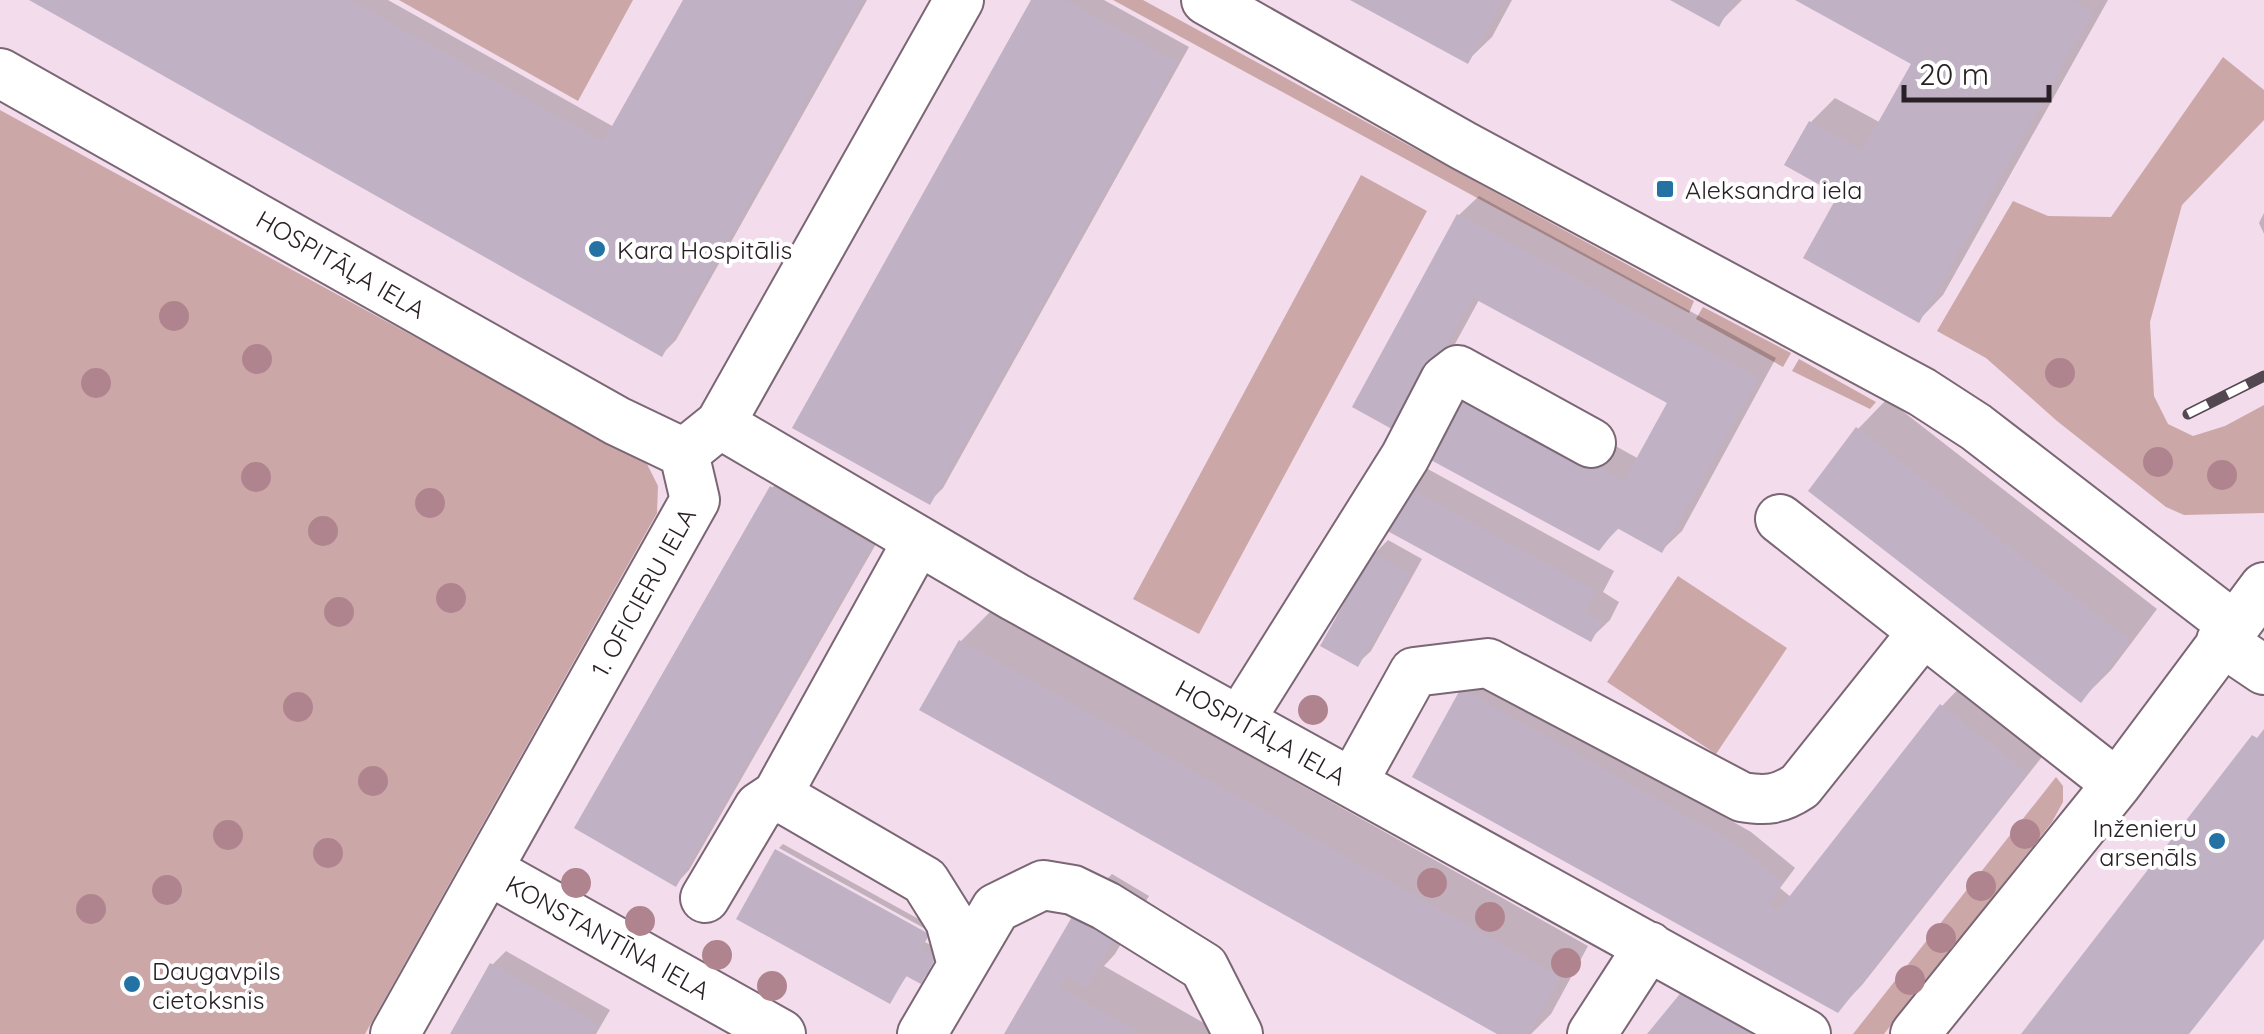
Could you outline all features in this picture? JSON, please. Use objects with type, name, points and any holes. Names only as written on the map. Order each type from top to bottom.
[{"type":"street","points":[[702,439],[959,0]]},
{"type":"street","points":[[1206,0],[1464,146],[1922,392],[1976,427],[2227,633],[2264,670]]},
{"type":"street","name":"HOSPITĀĻA IELA","points":[[0,72],[618,421],[702,439],[918,540],[1806,1034]]},
{"type":"street","points":[[1240,720],[1405,457],[1445,380],[1458,370],[1590,442]]},
{"type":"street","name":"1. OFICIERU IELA","points":[[394,1034],[695,500],[702,439]]},
{"type":"street","points":[[1780,520],[2118,784]]},
{"type":"street","points":[[705,898],[759,806],[778,795],[918,540]]},
{"type":"street","points":[[1916,1034],[2118,784],[2264,587]]},
{"type":"street","points":[[1353,782],[1414,672],[1488,662],[1742,797],[1767,801],[1800,786],[1923,632]]},
{"type":"street","points":[[778,795],[925,881],[950,922],[962,965]]},
{"type":"street","name":"KONSTANTĪNA IELA","points":[[488,870],[716,1018],[781,1034]]},
{"type":"street","points":[[922,1034],[996,908],[1044,885],[1074,890],[1106,906],[1204,968],[1238,1034]]},
{"type":"street","points":[[1592,1034],[1649,946]]},
{"type":"shaded area","points":[[399,0],[633,0],[578,101]]},
{"type":"shaded area","points":[[1113,0],[1143,0],[1694,301],[1689,313]]},
{"type":"shaded area","points":[[2223,57],[2264,90],[2264,120],[2182,205],[2150,322],[2154,396],[2168,424],[2193,436],[2225,426],[2264,405],[2264,513],[2184,515],[2166,507],[2057,421],[1986,358],[1937,331],[2013,201],[2048,216],[2111,217]]},
{"type":"shaded area","points":[[0,110],[647,464],[658,486],[657,513],[365,1034],[0,1034]]},
{"type":"shaded area","points":[[1361,175],[1427,211],[1199,634],[1133,599]]},
{"type":"shaded area","points":[[1703,307],[1791,353],[1783,367],[1696,319]]},
{"type":"shaded area","points":[[1799,359],[1876,402],[1870,409],[1792,371]]},
{"type":"shaded area","points":[[1678,576],[1787,648],[1716,754],[1607,682]]},
{"type":"shaded area","points":[[2056,777],[2063,786],[2063,802],[2052,822],[1884,1034],[1853,1034]]},
{"type":"building","name":"Kara Hospitālis","points":[[29,0],[350,0],[603,142],[683,0],[863,0],[662,357]]},
{"type":"building","points":[[1031,0],[1066,0],[1177,62],[930,505],[792,428]]},
{"type":"building","points":[[1350,0],[1503,0],[1468,64]]},
{"type":"building","points":[[1670,0],[1734,0],[1719,27]]},
{"type":"building","points":[[1795,0],[2073,0],[2093,11],[1919,323],[1803,258],[1838,195],[1784,165],[1809,121],[1862,151],[1911,64]]},
{"type":"building","points":[[1457,214],[1758,378],[1662,553],[1617,528],[1599,551],[1429,459],[1453,386],[1624,481],[1667,403],[1473,298],[1399,433],[1352,407]]},
{"type":"building","points":[[1856,427],[2129,640],[2081,703],[1808,491]]},
{"type":"building","points":[[770,486],[872,545],[676,887],[574,828]]},
{"type":"building","points":[[1405,486],[1596,591],[1585,612],[1602,622],[1591,642],[1382,528]]},
{"type":"building","points":[[1372,553],[1410,574],[1358,667],[1320,646]]},
{"type":"building","points":[[959,640],[1560,977],[1529,1034],[1497,1034],[919,710]]},
{"type":"building","points":[[1461,688],[1737,845],[1783,883],[1768,903],[1778,911],[1940,704],[2027,773],[1838,1013],[1412,777]]},
{"type":"building","name":"Inženieru arsenāls","points":[[2264,729],[2264,939],[2189,1034],[2021,1034],[2252,735],[2257,738]]},
{"type":"building","points":[[775,849],[929,934],[921,949],[935,957],[921,984],[906,976],[890,1004],[736,919]]},
{"type":"building","points":[[1080,903],[1121,926],[1086,988],[1066,976],[1059,987],[1141,1034],[1004,1034]]},
{"type":"building","points":[[490,963],[598,1024],[592,1034],[450,1034]]},
{"type":"building","points":[[1688,984],[1766,1034],[1647,1034]]},
{"type":"railway","points":[[2188,414],[2264,376]]},
{"type":"place","name":"Aleksandra iela","points":[[1665,189]]},
{"type":"place","name":"Kara Hospitālis","points":[[597,249]]},
{"type":"place","name":"Inženieru arsenāls","points":[[2217,841]]},
{"type":"place","name":"Daugavpils cietoksnis","points":[[132,984]]}]
